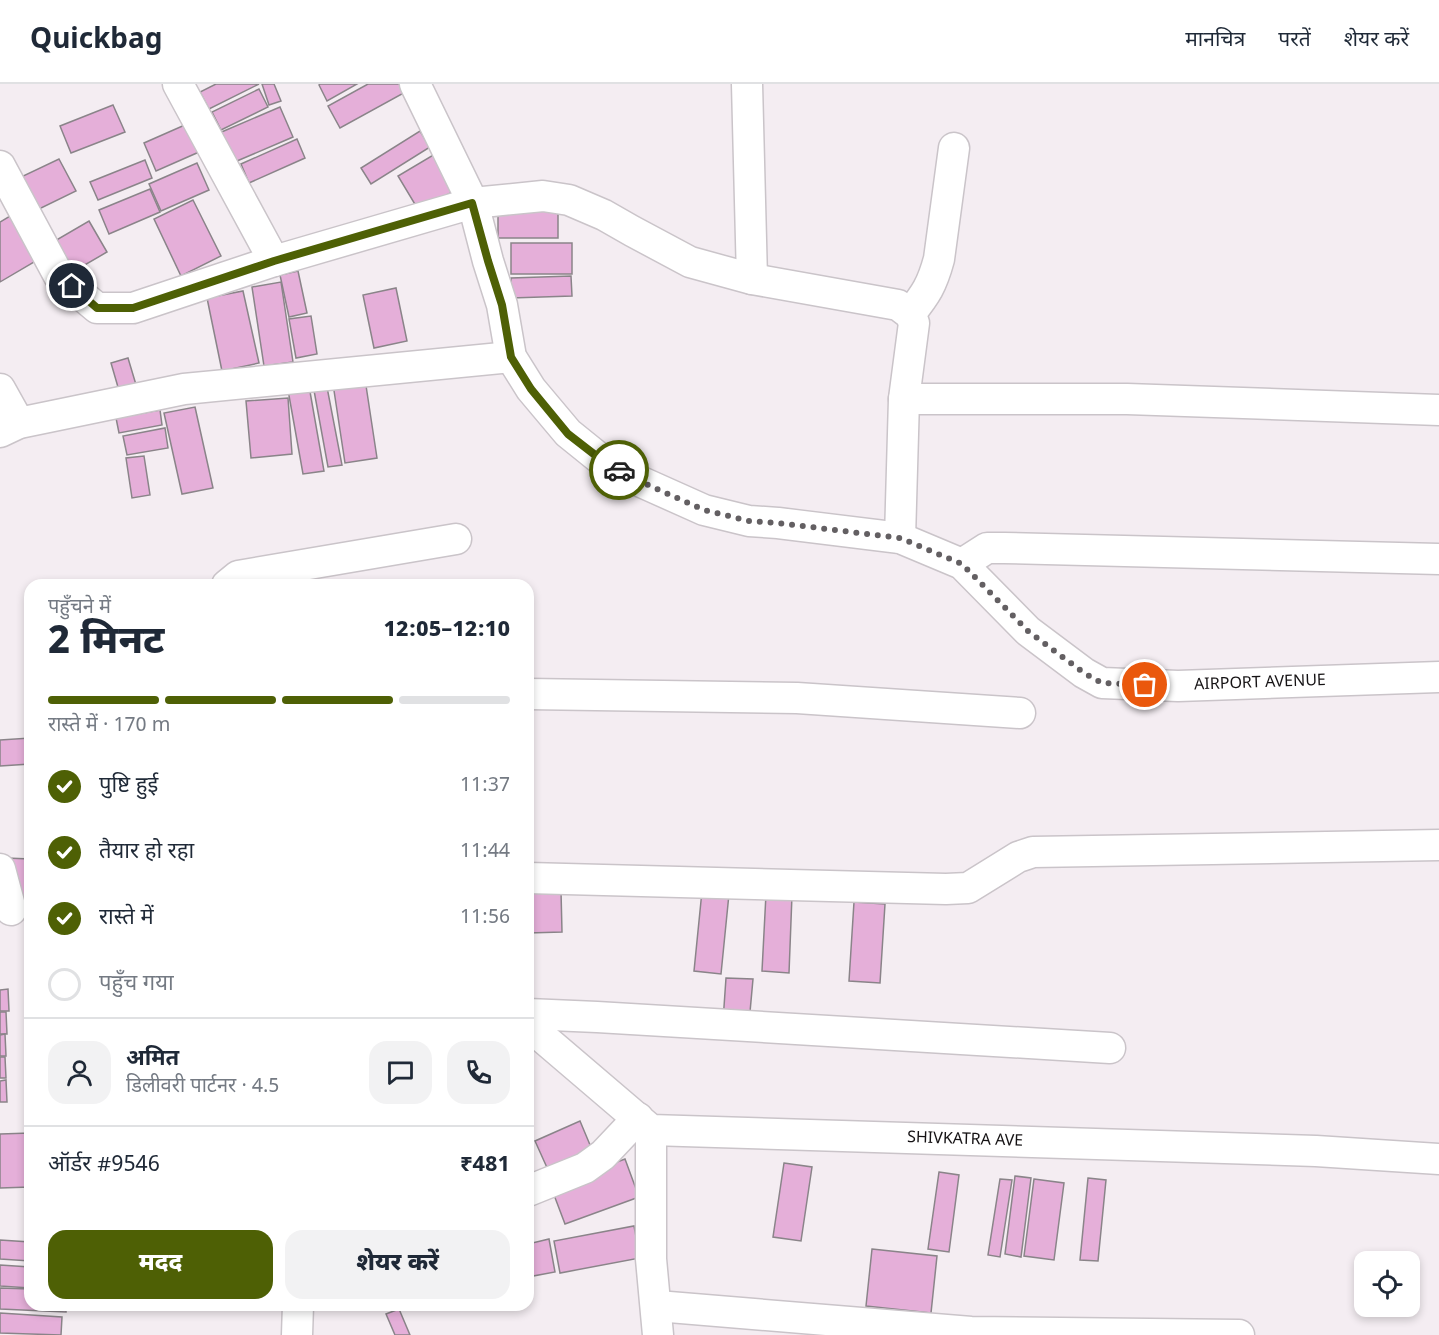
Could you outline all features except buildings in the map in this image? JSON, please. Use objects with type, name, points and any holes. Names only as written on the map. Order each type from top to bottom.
[{"type":"street","points":[[178,84],[274,261]]},
{"type":"street","name":"AIRPORT AVENUE","points":[[415,84],[472,203],[502,305],[511,357],[531,389],[568,434],[599,458],[628,476],[704,510],[749,521],[900,538],[962,564],[1028,631],[1084,673],[1102,683],[1178,686],[1439,677]]},
{"type":"street","points":[[747,84],[753,279]]},
{"type":"street","points":[[910,314],[926,295],[934,278],[939,259],[954,148]]},
{"type":"street","points":[[0,166],[59,276],[97,308],[133,308],[274,261],[472,203],[543,196],[569,200],[604,215],[690,262],[753,279],[898,305],[910,314],[914,323],[904,399],[900,538]]},
{"type":"street","points":[[0,389],[10,428],[184,389],[511,357]]},
{"type":"street","points":[[904,399],[1127,399],[1439,410]]},
{"type":"street","points":[[234,579],[238,576],[456,539]]},
{"type":"street","points":[[962,564],[987,548],[1439,559]]},
{"type":"street","points":[[534,694],[797,698],[1020,713]]},
{"type":"street","points":[[534,878],[946,890],[968,888],[1018,857],[1033,852],[1439,844]]},
{"type":"street","points":[[0,869],[14,910]]},
{"type":"street","points":[[534,1014],[1110,1048]]},
{"type":"street","points":[[534,1029],[644,1124],[651,1259],[658,1321],[972,1332],[1239,1335]]},
{"type":"street","points":[[534,1189],[585,1168],[644,1124]]},
{"type":"street","name":"SHIVKATRA AVE","points":[[644,1124],[1316,1151],[1439,1159]]},
{"type":"street","points":[[297,1335],[298,1311]]},
{"type":"way so far","points":[[619,470],[704,510],[749,521],[900,538],[918,544],[962,564],[1028,631],[1084,673],[1102,683],[1145,685]]},
{"type":"route","points":[[72,286],[97,308],[133,308],[274,261],[472,203],[502,305],[511,357],[531,389],[568,434],[619,470]]}]
